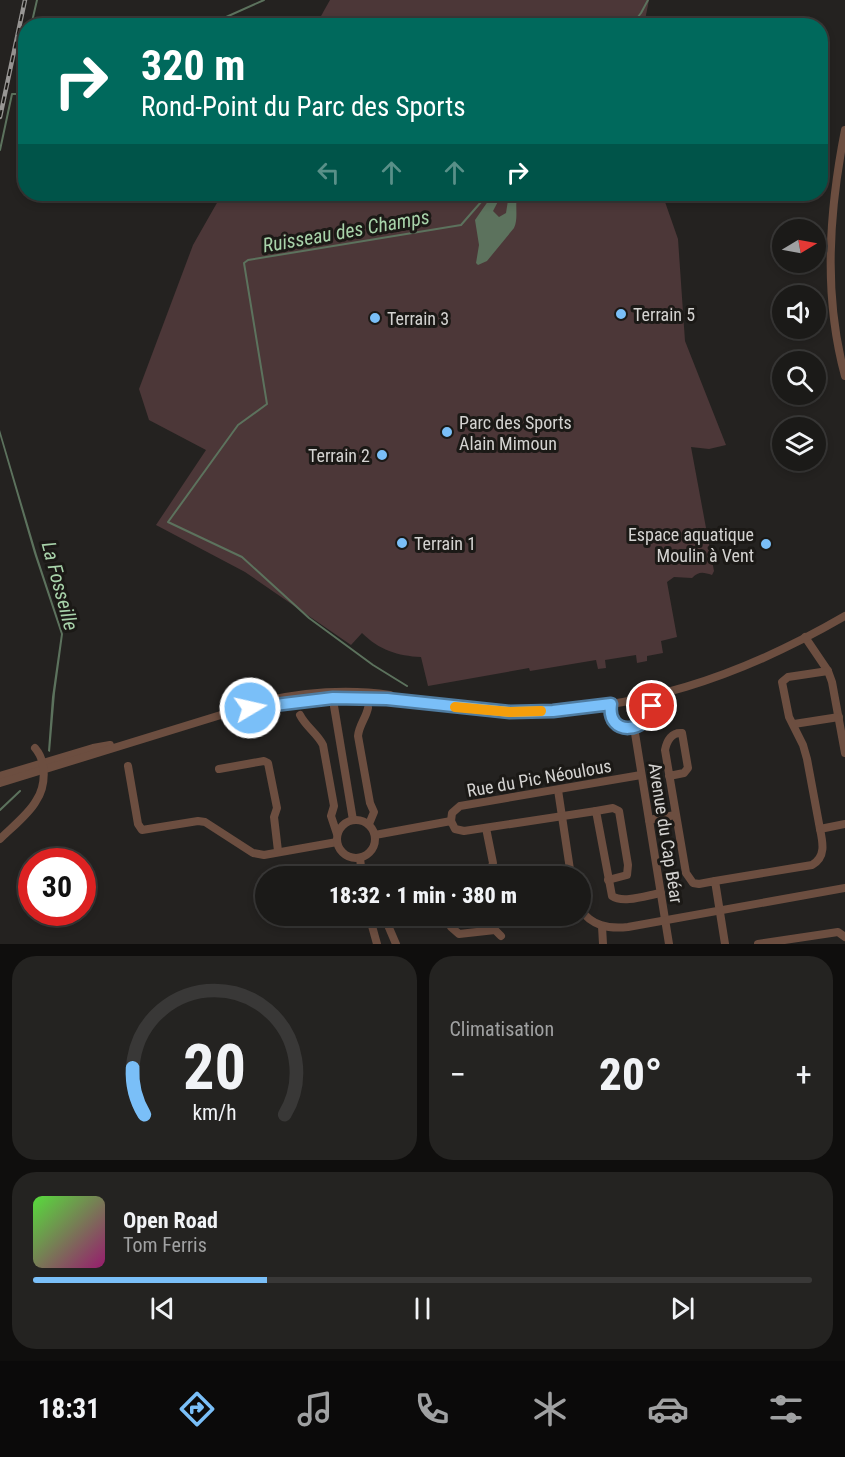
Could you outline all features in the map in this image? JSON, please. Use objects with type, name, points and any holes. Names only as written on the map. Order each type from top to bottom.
[{"type":"street","points":[[845,130],[831,234],[831,291],[834,325],[845,376]]},
{"type":"street","points":[[0,776],[34,769],[284,697],[378,693],[426,703],[510,712],[553,711],[651,697],[715,678],[766,658],[845,616]]},
{"type":"street","points":[[805,638],[828,671],[841,707],[839,717],[845,753]]},
{"type":"street","points":[[669,776],[684,773],[688,768],[682,733],[677,732],[672,735],[665,750],[669,776],[675,815],[686,873],[693,883],[699,884],[812,864],[818,861],[822,855],[823,844],[807,759],[794,724],[789,717],[782,682],[784,679],[828,671]]},
{"type":"street","points":[[332,695],[354,820]]},
{"type":"street","points":[[611,704],[609,715],[617,726],[633,727],[644,724],[650,717],[651,697]]},
{"type":"street","points":[[368,708],[358,736],[370,803],[374,812],[369,824]]},
{"type":"street","points":[[300,715],[306,726],[323,745],[334,806],[331,816],[337,838],[342,853],[353,859],[360,858],[373,850],[375,834],[369,824],[354,820],[343,824],[337,838]]},
{"type":"street","points":[[794,724],[839,717]]},
{"type":"street","name":"Avenue du Cap Béar","points":[[633,727],[669,944]]},
{"type":"street","points":[[0,839],[36,801],[41,788],[44,766],[35,748],[34,769],[41,788]]},
{"type":"street","points":[[219,769],[264,761],[268,763],[277,808],[274,817],[278,851]]},
{"type":"street","points":[[128,766],[138,824],[142,830],[198,821],[212,826],[253,853],[264,855],[337,838]]},
{"type":"street","points":[[0,783],[34,769]]},
{"type":"street","name":"Rue du Pic Néoulous","points":[[596,811],[459,831],[455,829],[452,821],[452,813],[460,806],[641,775]]},
{"type":"street","points":[[558,790],[570,866]]},
{"type":"street","points":[[608,880],[624,877],[628,872],[619,811],[613,808],[596,811],[610,893],[615,899],[661,893]]},
{"type":"street","points":[[649,820],[675,815]]},
{"type":"street","name":"Rue du Pic Néoulous","points":[[375,834],[452,821]]},
{"type":"street","points":[[820,829],[845,824]]},
{"type":"street","points":[[486,828],[492,866]]},
{"type":"street","points":[[360,858],[361,866]]},
{"type":"street","points":[[715,881],[725,944]]},
{"type":"street","points":[[591,920],[610,929],[628,927],[845,888]]},
{"type":"street","points":[[372,926],[377,944]]},
{"type":"street","points":[[388,926],[396,944]]},
{"type":"street","points":[[451,926],[459,934],[495,930],[501,936]]},
{"type":"street","points":[[602,926],[603,944]]},
{"type":"street","points":[[758,944],[804,941],[838,932],[845,937]]},
{"type":"shaded area","points":[[330,0],[649,0],[645,18],[320,18]]},
{"type":"shaded area","name":"Parc des Sports Alain Mimoun","points":[[218,201],[665,201],[678,239],[685,341],[726,445],[709,449],[691,447],[714,571],[712,575],[701,573],[692,578],[674,577],[667,582],[677,637],[661,641],[663,653],[647,656],[647,661],[637,663],[636,655],[605,660],[606,668],[598,669],[596,660],[530,671],[529,668],[428,686],[421,657],[389,651],[375,644],[362,633],[351,645],[245,572],[156,525],[206,450],[149,420],[139,389],[193,245]]},
{"type":"shaded area","points":[[488,201],[498,201],[493,211],[499,217],[506,213],[508,201],[516,201],[514,228],[487,261],[478,265],[476,263],[479,245],[475,220]]},
{"type":"shaded area","points":[[0,430],[63,634],[50,752],[48,751],[52,697],[61,634],[34,553]]},
{"type":"waterway","points":[[33,18],[37,0]]},
{"type":"waterway","points":[[224,18],[264,0]]},
{"type":"waterway","name":"Ruisseau des Champs","points":[[637,18],[648,0]]},
{"type":"waterway","points":[[0,150],[12,94],[18,94]]},
{"type":"waterway","name":"Ruisseau des Champs","points":[[407,686],[373,665],[309,618],[242,557],[168,522],[238,425],[267,404],[244,263],[248,260],[461,225],[482,201]]},
{"type":"waterway","points":[[0,810],[20,791]]},
{"type":"railway","points":[[21,18],[25,0]]},
{"type":"railway","points":[[0,117],[18,33]]},
{"type":"slow traffic","points":[[455,707],[510,712],[541,711]]},
{"type":"place","name":"Terrain 5","points":[[621,314]]},
{"type":"place","name":"Terrain 3","points":[[375,318]]},
{"type":"place","name":"Parc des Sports Alain Mimoun","points":[[447,432]]},
{"type":"place","name":"Terrain 2","points":[[382,455]]},
{"type":"place","name":"Terrain 1","points":[[402,543]]},
{"type":"place","name":"Espace aquatique Moulin à Vent","points":[[766,544]]},
{"type":"route","points":[[250,708],[333,698],[387,699],[510,712],[553,711],[611,704],[609,715],[612,720],[617,726],[626,728],[644,724],[650,717],[652,706]]},
{"type":"water label","name":"La Fosseille","points":[[60,586]]}]
